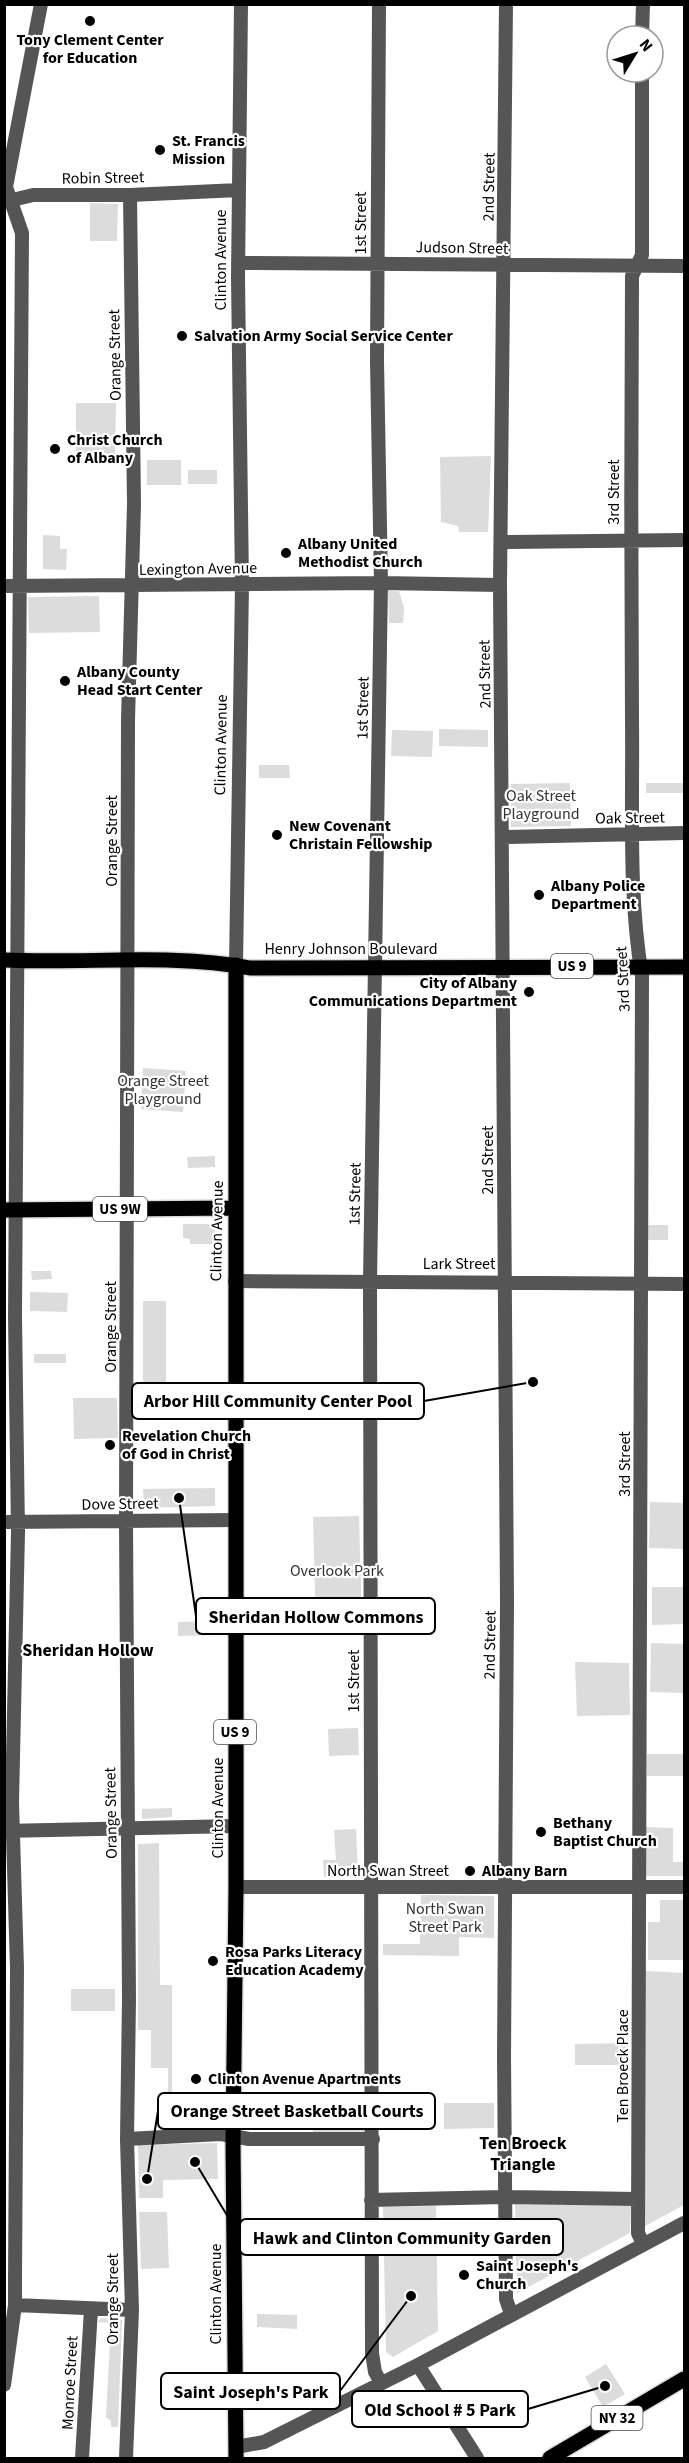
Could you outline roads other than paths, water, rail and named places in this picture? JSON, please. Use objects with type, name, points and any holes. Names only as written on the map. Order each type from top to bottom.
[{"type":"main road","name":"Henry Johnson Boulevard","points":[[11,968],[130,959],[236,965],[250,968],[684,967]]},
{"type":"main road","name":"Clinton Avenue","points":[[236,965],[236,1887],[233,2137],[236,2453]]},
{"type":"main road","name":"US 9W","points":[[10,1210],[235,1208]]},
{"type":"main road","name":"NY 32","points":[[550,2458],[684,2379]]},
{"type":"street","points":[[4,2385],[15,2306],[17,1968],[9,1830],[10,1210],[11,968],[21,585],[22,232],[8,202],[6,184],[40,4]]},
{"type":"street","name":"Clinton Avenue","points":[[236,965],[242,585],[238,263],[241,4]]},
{"type":"street","name":"1st Street","points":[[379,4],[377,264],[381,583],[370,1282],[372,2353],[375,2372],[381,2383]]},
{"type":"street","name":"2nd Street","points":[[506,4],[500,585],[504,837],[508,1783],[504,2197],[506,2299],[511,2314]]},
{"type":"street","points":[[642,24],[643,4]]},
{"type":"street","name":"3rd Street","points":[[639,1887],[641,966],[633,834],[631,540],[632,276],[639,266],[642,255],[642,84]]},
{"type":"street","name":"Robin Street","points":[[8,202],[33,195],[130,195],[239,190]]},
{"type":"street","name":"Orange Street","points":[[126,2458],[132,2310],[127,2139],[129,1830],[126,1521],[130,959],[128,720],[133,586],[130,195]]},
{"type":"street","name":"Judson Street","points":[[238,263],[684,266]]},
{"type":"street","points":[[502,542],[684,540]]},
{"type":"street","name":"Lexington Avenue","points":[[4,586],[381,583],[500,585]]},
{"type":"street","name":"Oak Street","points":[[504,837],[684,834]]},
{"type":"street","points":[[4,951],[11,968]]},
{"type":"street","name":"Lark Street","points":[[235,1281],[684,1284]]},
{"type":"street","name":"Dove Street","points":[[11,1522],[236,1520]]},
{"type":"street","points":[[9,1830],[236,1827]]},
{"type":"street","name":"North Swan Street","points":[[236,1887],[371,1889],[684,1887]]},
{"type":"street","name":"Ten Broeck Place","points":[[639,1887],[638,2233],[643,2244]]},
{"type":"street","points":[[127,2139],[221,2134],[249,2139],[373,2139]]},
{"type":"street","points":[[371,2200],[504,2197],[638,2199]]},
{"type":"street","points":[[236,2453],[264,2442],[418,2365],[684,2223]]},
{"type":"street","points":[[15,2306],[132,2310]]},
{"type":"street","name":"Monroe Street","points":[[82,2458],[91,2309]]},
{"type":"street","points":[[418,2365],[477,2458]]},
{"type":"place","name":"Tony Clement Center for Education","points":[[90,21]]},
{"type":"place","name":"St. Francis Mission","points":[[160,150]]},
{"type":"place","name":"Salvation Army Social Service Center","points":[[182,336]]},
{"type":"place","name":"Christ Church of Albany","points":[[55,449]]},
{"type":"place","name":"Albany United Methodist Church","points":[[286,553]]},
{"type":"place","name":"Albany County Head Start Center","points":[[65,681]]},
{"type":"place","name":"New Covenant Christain Fellowship","points":[[277,835]]},
{"type":"place","name":"Albany Police Department","points":[[539,895]]},
{"type":"place","name":"City of Albany Communications Department","points":[[529,992]]},
{"type":"place","name":"Arbor Hill Community Center Pool","points":[[533,1382]]},
{"type":"place","name":"Revelation Church of God in Christ","points":[[110,1445]]},
{"type":"place","name":"Sheridan Hollow Commons","points":[[179,1498]]},
{"type":"place","name":"Bethany Baptist Church","points":[[541,1832]]},
{"type":"place","name":"Albany Barn","points":[[470,1871]]},
{"type":"place","name":"Rosa Parks Literacy Education Academy","points":[[213,1961]]},
{"type":"place","name":"Clinton Avenue Apartments","points":[[196,2079]]},
{"type":"place","name":"Hawk and Clinton Community Garden","points":[[195,2162]]},
{"type":"place","name":"Orange Street Basketball Courts","points":[[147,2179]]},
{"type":"place","name":"Saint Joseph's Church","points":[[464,2275]]},
{"type":"place","name":"Saint Joseph's Park","points":[[411,2296]]},
{"type":"place","name":"Old School # 5 Park","points":[[605,2386]]},
{"type":"district","name":"Sheridan Hollow","points":[[88,1650]]},
{"type":"district","name":"Ten Broeck Triangle","points":[[523,2153]]},
{"type":"park label","name":"Oak Street Playground","points":[[541,805]]},
{"type":"park label","name":"Orange Street Playground","points":[[163,1090]]},
{"type":"park label","name":"Overlook Park","points":[[337,1571]]},
{"type":"park label","name":"North Swan Street Park","points":[[445,1918]]}]
